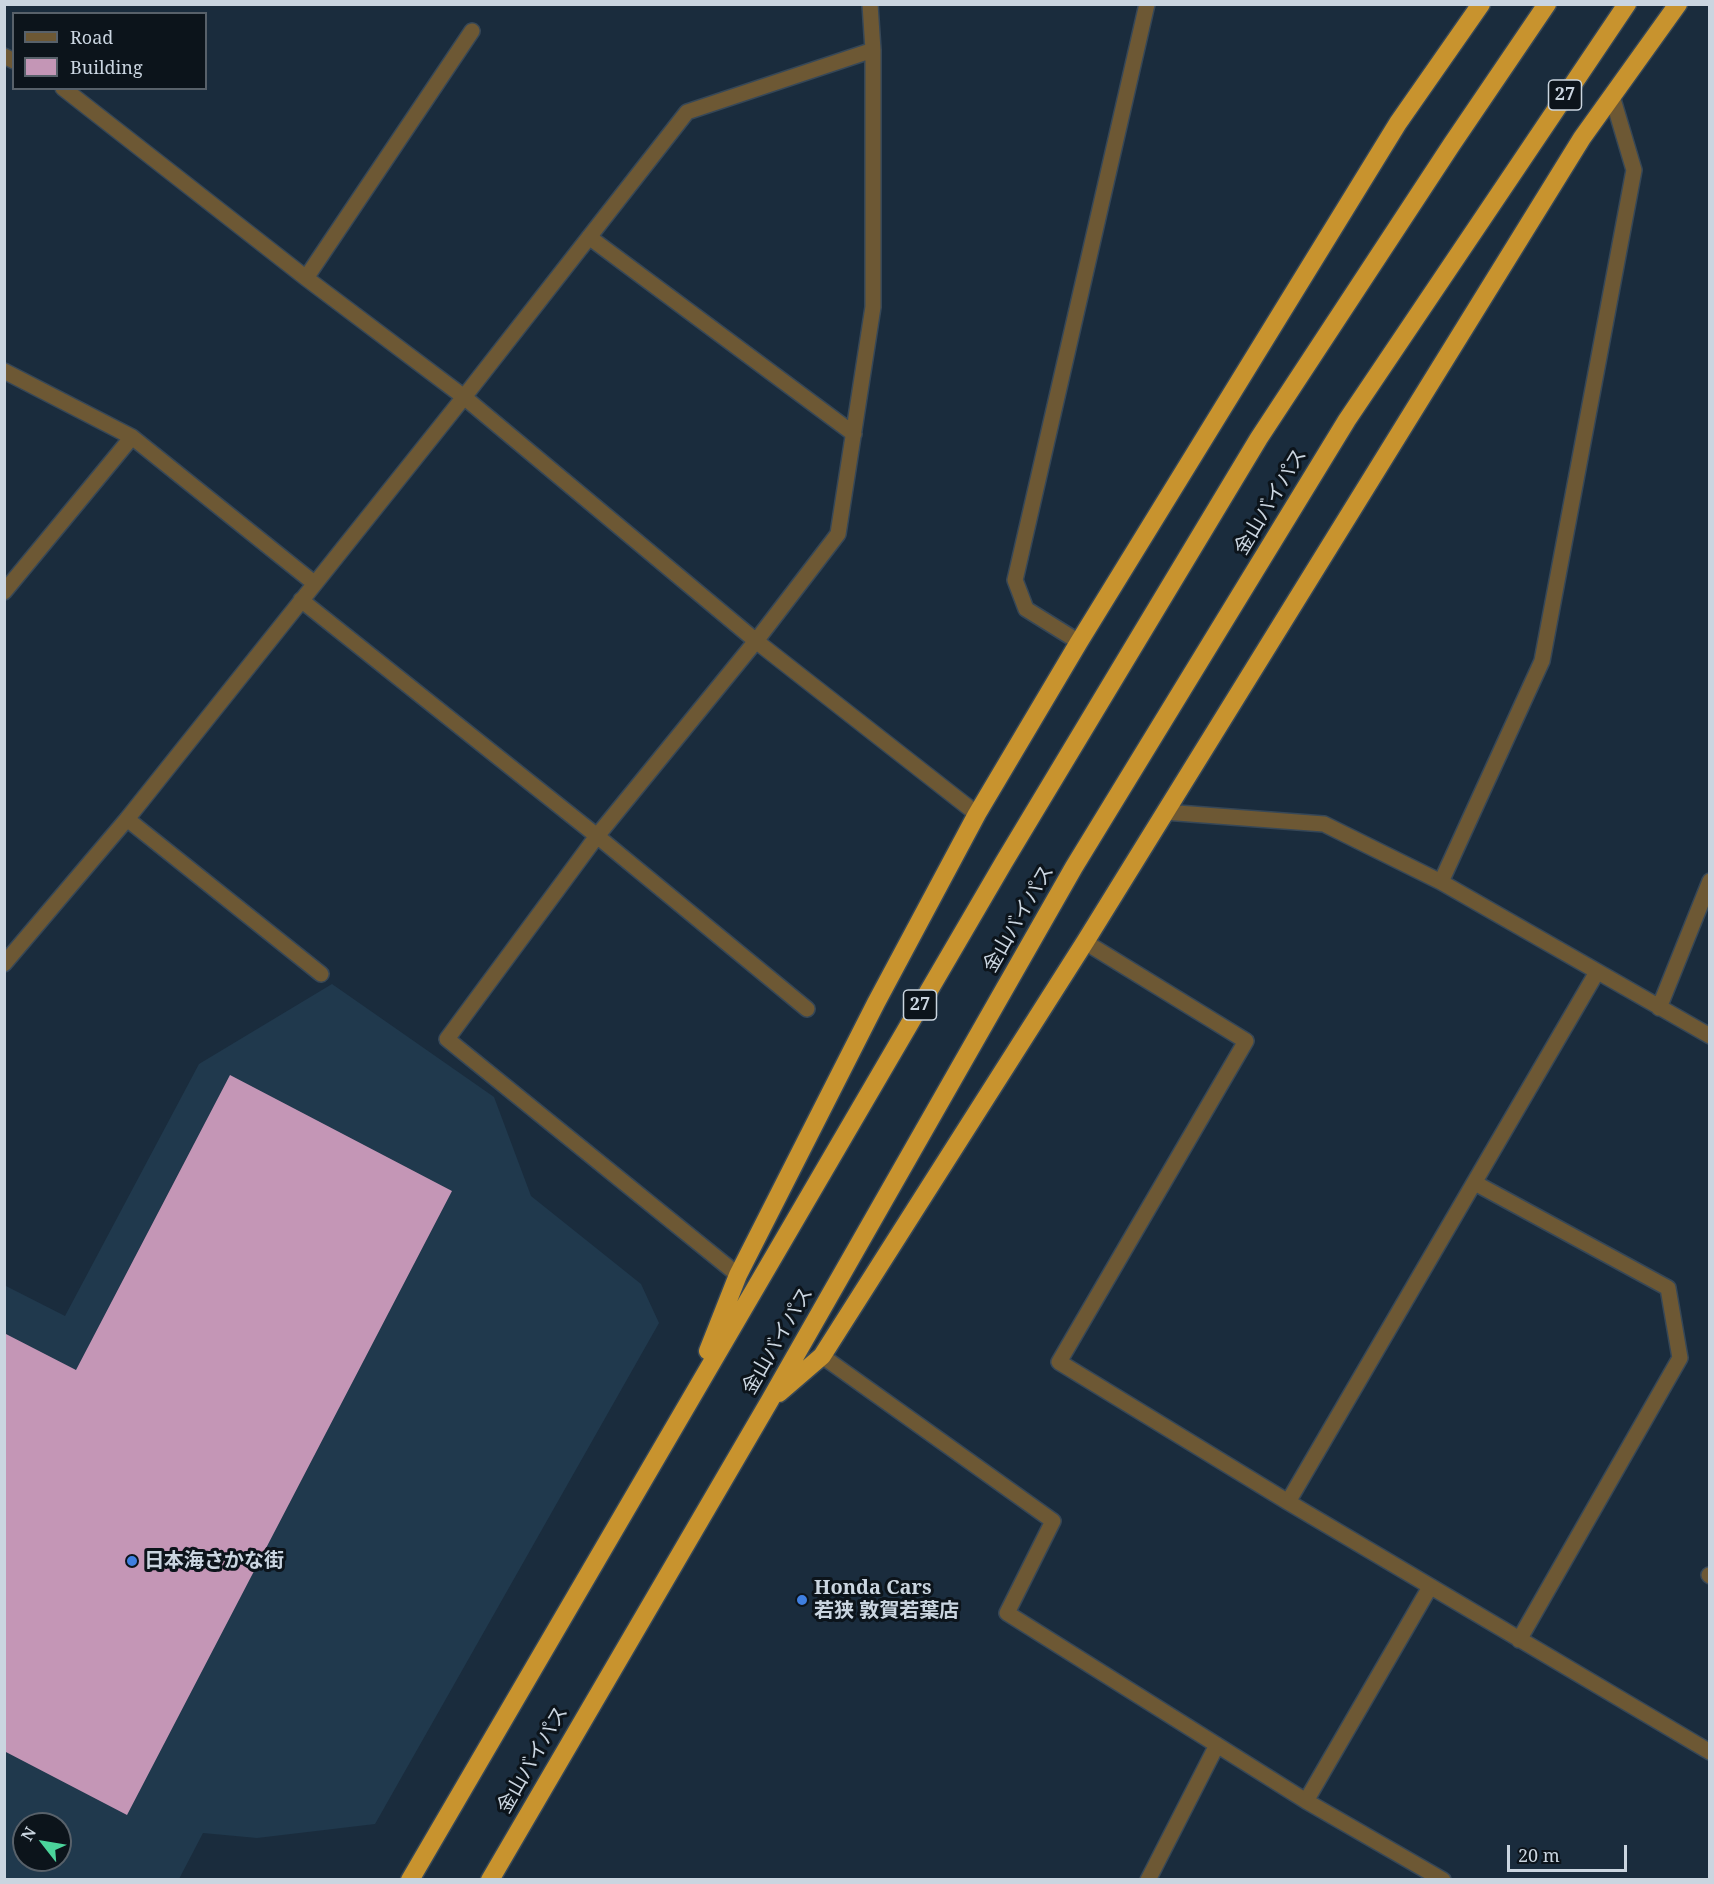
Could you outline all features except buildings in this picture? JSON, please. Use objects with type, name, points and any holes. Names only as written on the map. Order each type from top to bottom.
[{"type":"highway","points":[[688,1403],[738,1275],[876,1003],[977,814],[1079,642],[1398,123],[1481,4]]},
{"type":"highway","name":"27","points":[[410,1880],[1004,862],[1253,448],[1452,144],[1547,4]]},
{"type":"highway","name":"金山バイパス","points":[[490,1880],[769,1402],[1074,867],[1347,420],[1627,4]]},
{"type":"highway","points":[[769,1402],[822,1356],[1085,942],[1569,158],[1678,4]]},
{"type":"street","points":[[738,1275],[447,1039],[597,836],[756,641],[838,534],[873,307],[873,50],[870,4]]},
{"type":"street","points":[[1079,642],[1026,609],[1015,580],[1147,4]]},
{"type":"street","points":[[306,278],[472,31]]},
{"type":"street","points":[[4,964],[127,819],[464,397],[687,112],[873,50]]},
{"type":"street","points":[[66,90],[306,278],[464,397],[756,641],[977,814]]},
{"type":"street","points":[[1441,882],[1542,661],[1634,170],[1612,96]]},
{"type":"street","points":[[589,237],[854,434]]},
{"type":"street","points":[[4,370],[132,437],[314,583]]},
{"type":"street","points":[[4,591],[132,437]]},
{"type":"street","points":[[301,600],[597,836],[807,1009]]},
{"type":"street","points":[[1164,812],[1324,824],[1441,882],[1710,1036]]},
{"type":"street","points":[[127,819],[321,974]]},
{"type":"street","points":[[1659,1008],[1710,881]]},
{"type":"street","points":[[1085,942],[1246,1041],[1059,1362],[1288,1502],[1710,1752]]},
{"type":"street","points":[[1288,1502],[1597,972]]},
{"type":"street","points":[[1474,1183],[1668,1288],[1680,1358],[1519,1640]]},
{"type":"street","points":[[822,1356],[1053,1521],[1007,1613],[1306,1801],[1443,1880]]},
{"type":"street","points":[[1306,1801],[1430,1587]]},
{"type":"street","points":[[1148,1880],[1217,1745]]},
{"type":"shaded area","points":[[332,984],[494,1097],[531,1196],[641,1284],[659,1323],[375,1824],[257,1838],[203,1833],[179,1879],[5,1879],[4,1285],[65,1316],[199,1064]]},
{"type":"place","name":"日本海さかな街","points":[[132,1561]]},
{"type":"place","name":"Honda Cars 若狭 敦賀若葉店","points":[[802,1600]]}]
